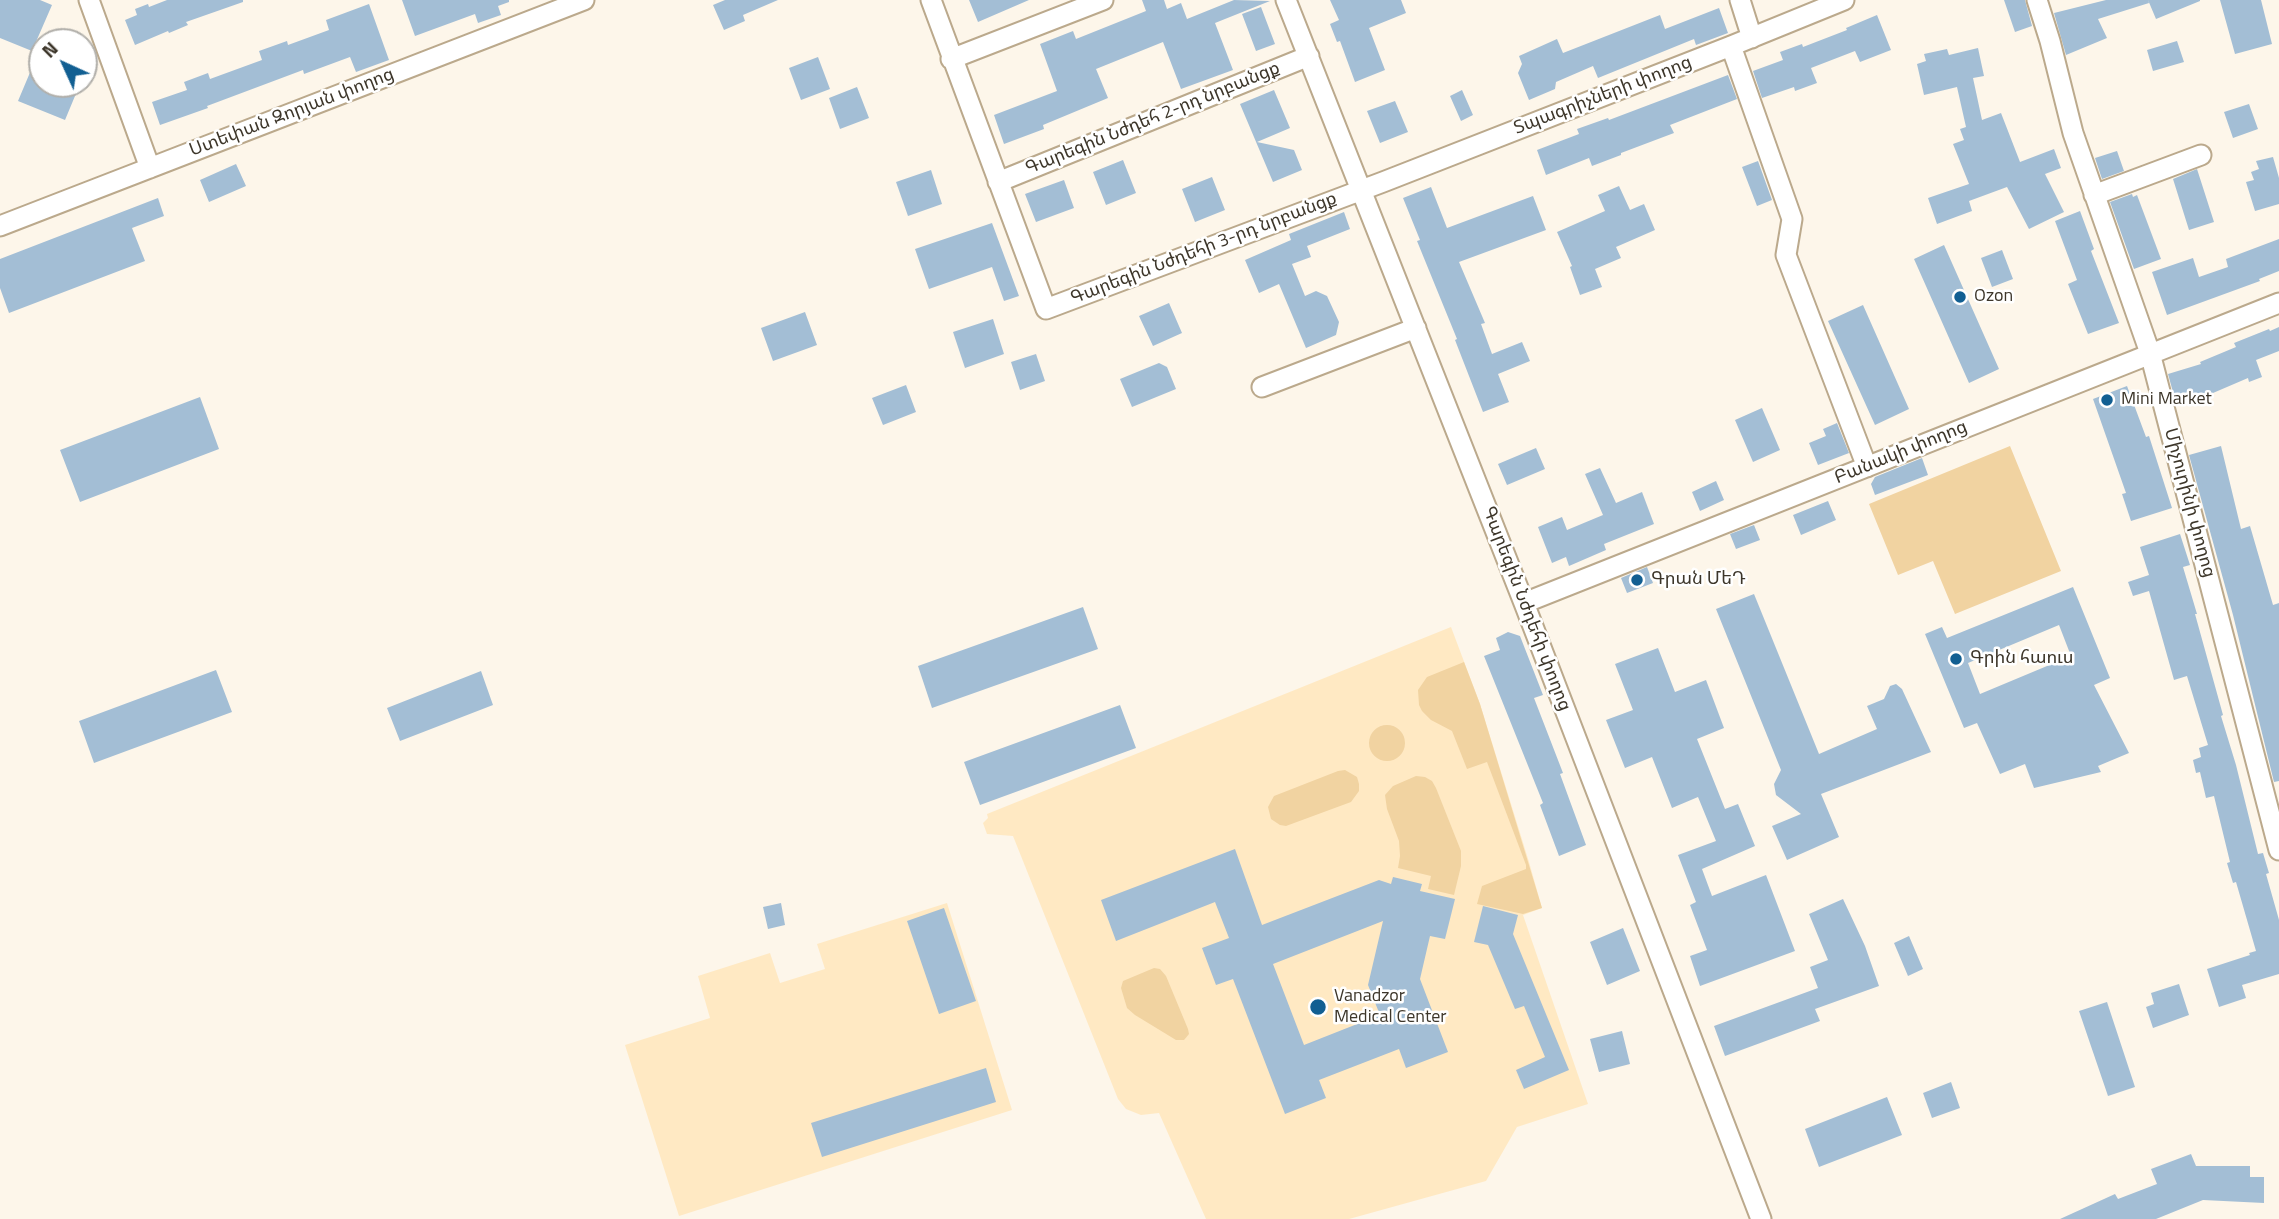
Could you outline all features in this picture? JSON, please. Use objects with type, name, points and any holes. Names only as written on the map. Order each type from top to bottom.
[{"type":"street","points":[[89,0],[150,169]]},
{"type":"street","name":"Ստեփան Զորյան փողոց","points":[[0,226],[584,0]]},
{"type":"street","points":[[931,0],[998,182]]},
{"type":"street","points":[[951,59],[1103,0]]},
{"type":"street","name":"Գարեգին Նժդեհի փողոց","points":[[1286,0],[1524,603],[1762,1219]]},
{"type":"street","points":[[1740,0],[1752,38]]},
{"type":"street","name":"Տպագրիչների փողոց","points":[[1362,190],[1844,0]]},
{"type":"street","name":"Միչուրինի փողոց","points":[[2037,0],[2073,133],[2150,353],[2279,850]]},
{"type":"street","points":[[1731,46],[1792,219],[1786,255],[1867,467]]},
{"type":"street","name":"Գարեգին Նժդեհ 2-րդ նրբանցք","points":[[998,182],[1309,56]]},
{"type":"street","points":[[2094,195],[2202,155]]},
{"type":"street","name":"Գարեգին Նժդեհի 3-րդ նրբանցք","points":[[998,182],[1045,309],[1362,190]]},
{"type":"street","name":"Բանակի փողոց","points":[[1524,603],[2279,303]]},
{"type":"street","points":[[1262,387],[1416,328]]},
{"type":"shaded area","points":[[2010,446],[2061,571],[1955,614],[1933,561],[1898,575],[1869,504]]},
{"type":"shaded area","name":"Vanadzor Medical Center","points":[[1451,627],[1480,704],[1542,908],[1523,915],[1588,1104],[1517,1127],[1486,1181],[1349,1219],[1206,1219],[1159,1113],[1141,1115],[1126,1109],[1118,1099],[1013,836],[987,834],[983,823],[988,818],[987,814]]},
{"type":"shaded area","points":[[1464,662],[1480,704],[1542,908],[1523,914],[1477,904],[1482,886],[1526,869],[1526,865],[1487,762],[1467,769],[1452,731],[1431,720],[1419,705],[1418,690],[1427,677]]},
{"type":"shaded area","points":[[1387,725],[1400,730],[1405,743],[1400,756],[1387,761],[1374,756],[1369,743],[1374,730]]},
{"type":"shaded area","points":[[1345,770],[1357,777],[1359,784],[1359,791],[1351,802],[1286,826],[1271,819],[1268,807],[1274,796]]},
{"type":"shaded area","points":[[1416,776],[1432,781],[1461,851],[1461,866],[1454,895],[1428,889],[1431,876],[1398,868],[1399,841],[1387,809],[1385,795],[1393,786]]},
{"type":"shaded area","points":[[947,903],[1012,1110],[679,1216],[625,1045],[710,1018],[698,976],[770,953],[780,983],[825,969],[817,944]]},
{"type":"shaded area","points":[[1154,968],[1160,969],[1166,976],[1188,1029],[1189,1034],[1184,1040],[1176,1040],[1127,1008],[1121,988],[1123,981]]},
{"type":"building","points":[[0,0],[40,0],[52,5],[42,28],[28,28],[28,49],[0,38]]},
{"type":"building","points":[[167,0],[243,2],[186,22],[188,25],[135,45],[125,20],[137,15],[135,9]]},
{"type":"building","points":[[402,0],[509,2],[498,6],[501,15],[478,23],[475,14],[415,36]]},
{"type":"building","points":[[725,0],[778,0],[743,15],[745,21],[724,30],[713,5]]},
{"type":"building","points":[[969,0],[1029,0],[978,22]]},
{"type":"building","points":[[1142,0],[1164,0],[1167,9],[1181,3],[1187,19],[1234,0],[1270,1],[1215,23],[1233,70],[1181,89],[1163,42],[1096,69],[1108,98],[1043,125],[1044,129],[1004,144],[994,115],[1057,91],[1040,44],[1073,31],[1076,39],[1146,11]]},
{"type":"building","points":[[1330,0],[1401,0],[1406,13],[1369,28],[1385,70],[1355,82],[1340,41],[1337,42],[1330,24],[1339,20]]},
{"type":"building","points":[[2004,0],[2025,0],[2032,26],[2015,32]]},
{"type":"building","points":[[2106,0],[2148,0],[2149,3],[2098,19],[2107,38],[2066,55],[2054,13]]},
{"type":"building","points":[[2148,0],[2200,0],[2200,1],[2156,19]]},
{"type":"building","points":[[2220,0],[2261,0],[2272,44],[2235,54]]},
{"type":"building","points":[[369,4],[389,60],[356,72],[350,57],[304,74],[303,70],[160,125],[152,102],[187,90],[184,82],[208,73],[210,79],[262,60],[259,51],[287,41],[288,45],[329,30],[326,20]]},
{"type":"building","points":[[1261,7],[1275,44],[1256,51],[1242,14]]},
{"type":"building","points":[[1719,8],[1728,33],[1696,45],[1694,39],[1598,78],[1593,66],[1556,82],[1555,89],[1529,100],[1518,73],[1522,64],[1519,56],[1557,39],[1563,53],[1660,15],[1665,29]]},
{"type":"building","points":[[1877,15],[1891,50],[1860,62],[1855,51],[1811,68],[1817,83],[1795,91],[1794,87],[1762,98],[1753,71],[1783,60],[1780,52],[1802,44],[1803,47]]},
{"type":"building","points":[[2177,41],[2184,62],[2153,71],[2147,50]]},
{"type":"building","points":[[1978,48],[1984,76],[1973,78],[1982,120],[2001,113],[2020,162],[2054,149],[2061,168],[2045,174],[2064,212],[2029,229],[2007,187],[1969,201],[1972,211],[1937,224],[1928,198],[1969,184],[1953,144],[1964,140],[1960,129],[1966,127],[1957,87],[1924,95],[1917,64],[1926,61],[1924,54],[1947,49],[1949,55]]},
{"type":"building","points":[[818,57],[830,89],[801,100],[789,68]]},
{"type":"building","points":[[1728,75],[1737,99],[1670,125],[1674,133],[1621,155],[1592,166],[1589,158],[1546,175],[1537,150],[1579,134],[1577,129],[1608,118],[1609,120]]},
{"type":"building","points":[[28,77],[28,98],[74,98],[65,120],[18,101]]},
{"type":"building","points":[[857,87],[869,118],[840,129],[829,98]]},
{"type":"building","points":[[1274,90],[1290,128],[1257,142],[1294,150],[1302,170],[1273,182],[1240,104]]},
{"type":"building","points":[[1462,90],[1473,115],[1461,121],[1450,96]]},
{"type":"building","points":[[1395,101],[1408,132],[1380,143],[1367,111]]},
{"type":"building","points":[[2249,104],[2258,129],[2233,138],[2224,112]]},
{"type":"building","points":[[2117,151],[2124,171],[2102,179],[2095,158]]},
{"type":"building","points":[[2273,157],[2279,178],[2279,204],[2255,211],[2246,182],[2254,180],[2251,172],[2259,169],[2256,161]]},
{"type":"building","points":[[1123,160],[1136,193],[1106,205],[1093,172]]},
{"type":"building","points":[[1758,161],[1772,200],[1757,206],[1742,167]]},
{"type":"building","points":[[236,164],[246,186],[209,202],[200,180]]},
{"type":"building","points":[[2197,169],[2214,222],[2189,230],[2173,179]]},
{"type":"building","points":[[931,170],[942,204],[908,216],[896,182]]},
{"type":"building","points":[[1212,177],[1225,210],[1195,222],[1182,189]]},
{"type":"building","points":[[1064,180],[1074,208],[1036,222],[1025,194]]},
{"type":"building","points":[[1619,186],[1630,210],[1644,204],[1655,230],[1616,247],[1621,258],[1595,269],[1602,287],[1580,295],[1570,267],[1572,266],[1557,232],[1605,211],[1598,195]]},
{"type":"building","points":[[1431,187],[1447,228],[1533,196],[1546,230],[1459,262],[1485,323],[1481,324],[1492,354],[1522,342],[1530,361],[1498,374],[1509,402],[1483,412],[1403,198]]},
{"type":"building","points":[[2132,194],[2133,197],[2137,195],[2161,259],[2134,269],[2110,202]]},
{"type":"building","points":[[158,198],[164,216],[132,228],[145,261],[9,313],[0,288],[0,259]]},
{"type":"building","points":[[2080,211],[2094,249],[2091,251],[2119,323],[2088,334],[2068,284],[2077,280],[2055,221]]},
{"type":"building","points":[[1344,212],[1350,229],[1307,246],[1311,257],[1292,264],[1305,296],[1316,291],[1327,296],[1339,322],[1336,335],[1306,348],[1279,284],[1259,293],[1245,260],[1291,240],[1289,234]]},
{"type":"building","points":[[992,223],[1019,296],[1004,301],[992,267],[929,289],[915,249]]},
{"type":"building","points":[[2279,239],[2279,271],[2259,279],[2260,281],[2167,315],[2152,272],[2193,258],[2199,277],[2228,267],[2226,259]]},
{"type":"building","points":[[1944,245],[1999,369],[1969,383],[1914,259]]},
{"type":"building","points":[[2002,250],[2013,279],[1992,287],[1981,258]]},
{"type":"building","points":[[1169,303],[1182,333],[1153,346],[1139,316]]},
{"type":"building","points":[[1863,305],[1909,409],[1875,425],[1828,321]]},
{"type":"building","points":[[805,312],[817,345],[773,361],[761,328]]},
{"type":"building","points":[[993,319],[1004,354],[965,368],[953,332]]},
{"type":"building","points":[[2279,327],[2279,351],[2256,360],[2262,377],[2249,382],[2248,378],[2213,393],[2176,403],[2168,374],[2201,364],[2200,362],[2236,347],[2234,343]]},
{"type":"building","points":[[1036,354],[1045,381],[1020,390],[1011,362]]},
{"type":"building","points":[[1159,363],[1167,367],[1176,389],[1132,407],[1120,379]]},
{"type":"building","points":[[906,385],[916,412],[883,425],[872,398]]},
{"type":"building","points":[[2127,386],[2146,437],[2149,436],[2172,508],[2131,521],[2122,494],[2126,493],[2093,399]]},
{"type":"building","points":[[200,397],[219,449],[80,502],[60,450]]},
{"type":"building","points":[[1762,408],[1780,450],[1753,462],[1735,420]]},
{"type":"building","points":[[1837,423],[1849,453],[1818,465],[1809,443],[1826,436],[1823,429]]},
{"type":"building","points":[[2221,446],[2241,529],[2250,526],[2273,605],[2279,603],[2279,781],[2274,782],[2233,615],[2189,455]]},
{"type":"building","points":[[1536,448],[1545,469],[1507,485],[1498,464]]},
{"type":"building","points":[[1922,458],[1928,475],[1875,495],[1871,484],[1875,477]]},
{"type":"building","points":[[1600,468],[1616,503],[1642,492],[1654,524],[1604,544],[1606,550],[1569,566],[1566,557],[1552,563],[1538,527],[1562,517],[1567,530],[1603,515],[1585,474]]},
{"type":"building","points":[[1716,481],[1724,500],[1700,511],[1692,492]]},
{"type":"building","points":[[1828,501],[1836,520],[1801,535],[1793,515]]},
{"type":"building","points":[[1754,525],[1760,540],[1736,549],[1730,534]]},
{"type":"building","points":[[2180,534],[2190,565],[2183,567],[2223,715],[2221,716],[2258,854],[2263,853],[2269,873],[2266,874],[2279,920],[2279,974],[2242,985],[2246,998],[2219,1007],[2207,969],[2256,951],[2236,882],[2233,883],[2227,863],[2230,862],[2214,796],[2206,798],[2200,772],[2196,773],[2193,760],[2201,757],[2199,748],[2208,745],[2187,676],[2174,680],[2149,591],[2133,596],[2128,582],[2149,575],[2140,547]]},
{"type":"building","name":"Գրան ՄեԴ","points":[[1647,567],[1653,583],[1627,593],[1621,578]]},
{"type":"building","points":[[2073,587],[2110,678],[2094,685],[2129,753],[2098,766],[2101,772],[2034,788],[2025,764],[2000,774],[1977,723],[1964,728],[1925,634],[1942,627],[1947,638]],"holes":[[[2059,625],[2071,656],[1980,694],[1968,663]]]},
{"type":"building","points":[[1754,594],[1819,754],[1877,729],[1867,706],[1884,699],[1890,686],[1896,684],[1902,689],[1931,752],[1821,794],[1839,837],[1787,860],[1772,826],[1801,814],[1776,795],[1774,784],[1781,770],[1716,609]]},
{"type":"building","points":[[1083,607],[1098,649],[932,708],[918,666]]},
{"type":"building","points":[[1508,632],[1520,636],[1543,695],[1534,698],[1563,773],[1560,774],[1586,845],[1559,856],[1540,805],[1543,803],[1484,656],[1500,650],[1496,638]]},
{"type":"building","points":[[1658,648],[1675,692],[1706,680],[1724,728],[1697,739],[1725,809],[1738,804],[1755,846],[1702,869],[1712,896],[1766,875],[1795,951],[1700,986],[1690,956],[1707,950],[1690,905],[1696,902],[1678,855],[1716,841],[1698,797],[1672,808],[1652,757],[1625,768],[1606,720],[1633,710],[1615,664]]},
{"type":"building","points":[[216,670],[232,712],[94,763],[79,721]]},
{"type":"building","points":[[481,671],[493,705],[400,741],[387,708]]},
{"type":"building","points":[[1120,705],[1136,748],[980,805],[964,762]]},
{"type":"building","points":[[1235,849],[1262,925],[1379,880],[1391,884],[1393,877],[1422,884],[1420,891],[1455,899],[1445,939],[1430,936],[1420,979],[1448,1052],[1406,1068],[1399,1049],[1319,1080],[1326,1098],[1285,1114],[1233,979],[1216,985],[1202,948],[1229,938],[1215,902],[1116,941],[1101,900]],"holes":[[[1383,921],[1368,985],[1380,1015],[1304,1045],[1273,964]]]},
{"type":"building","points":[[1843,899],[1865,946],[1879,986],[1815,1009],[1820,1021],[1725,1056],[1714,1026],[1818,988],[1810,967],[1828,960],[1809,914]]},
{"type":"building","points":[[781,903],[785,925],[768,929],[763,907]]},
{"type":"building","points":[[1483,906],[1518,915],[1513,934],[1569,1070],[1524,1089],[1516,1070],[1545,1057],[1524,1006],[1515,1009],[1488,945],[1474,942]]},
{"type":"building","points":[[944,908],[976,1001],[939,1014],[907,921]]},
{"type":"building","points":[[1623,928],[1640,971],[1607,985],[1590,942]]},
{"type":"building","points":[[1909,936],[1923,969],[1908,976],[1894,943]]},
{"type":"building","points":[[2179,984],[2189,1015],[2153,1028],[2146,1007],[2154,1004],[2151,993]]},
{"type":"building","points":[[2107,1002],[2135,1087],[2108,1096],[2079,1011]]},
{"type":"building","points":[[1622,1031],[1630,1064],[1599,1072],[1590,1039]]},
{"type":"building","points":[[986,1068],[996,1102],[822,1157],[811,1123]]},
{"type":"building","points":[[1951,1082],[1960,1108],[1932,1118],[1923,1093]]},
{"type":"building","points":[[1887,1097],[1902,1135],[1819,1167],[1805,1129]]},
{"type":"building","points":[[2191,1154],[2196,1166],[2250,1166],[2250,1177],[2264,1177],[2264,1203],[2203,1200],[2156,1219],[2060,1219],[2115,1194],[2118,1199],[2157,1184],[2151,1169]]},
{"type":"place","name":"Ozon","points":[[1960,297]]},
{"type":"place","name":"Mini Market","points":[[2107,400]]},
{"type":"place","name":"Գրան ՄեԴ","points":[[1637,580]]},
{"type":"place","name":"Գրին հաուս","points":[[1956,659]]},
{"type":"place","name":"Vanadzor Medical Center","points":[[1318,1007]]}]
